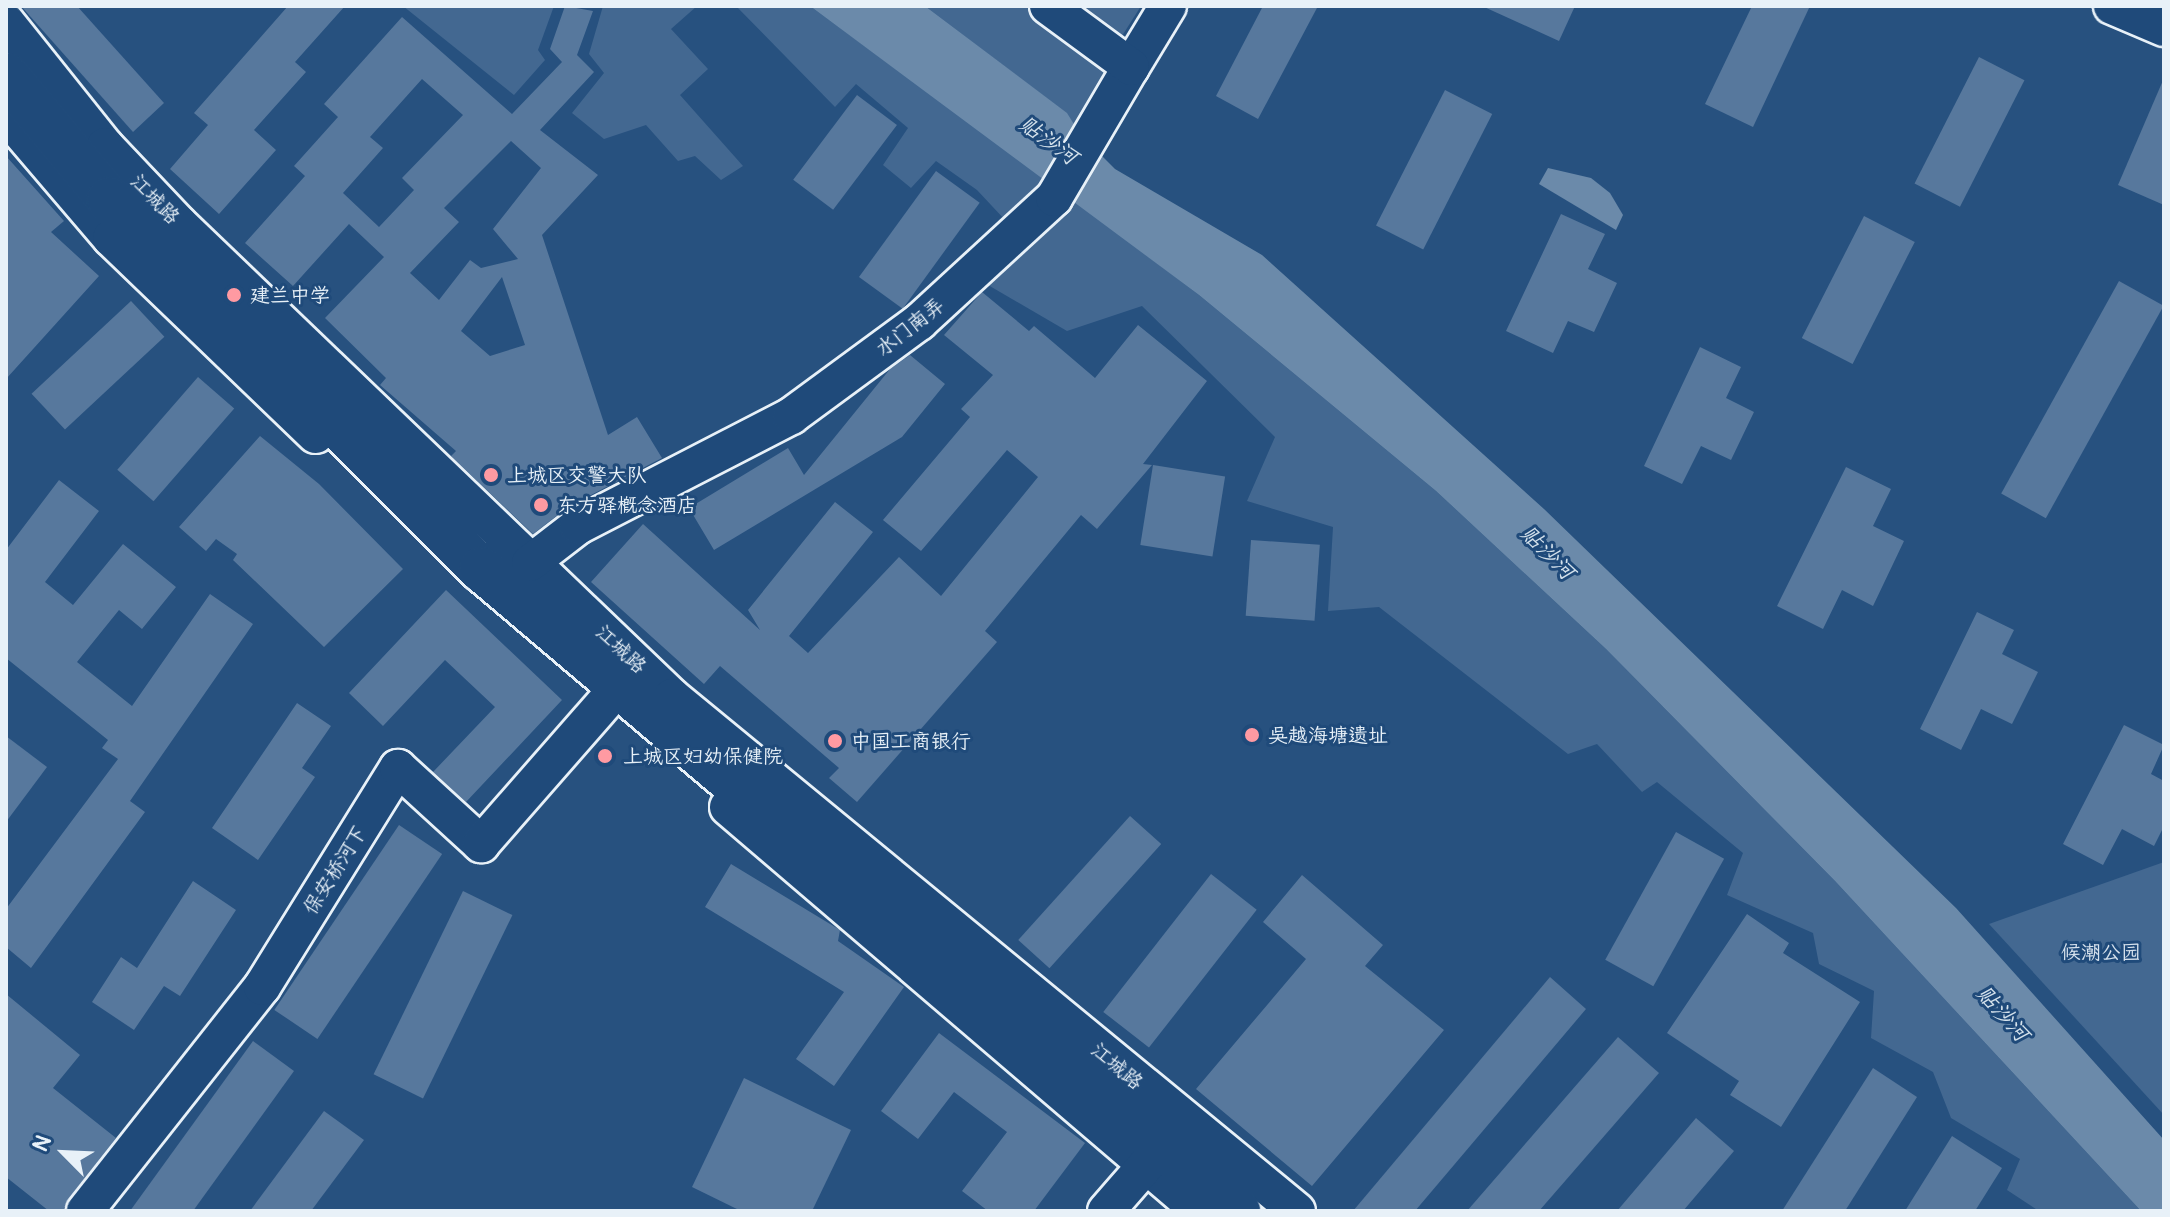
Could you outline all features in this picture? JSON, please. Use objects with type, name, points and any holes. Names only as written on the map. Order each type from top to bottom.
[{"type":"main road","name":"江城路","points":[[6,75],[109,199],[481,569],[1238,1211]]},
{"type":"street","points":[[1048,6],[1131,67]]},
{"type":"street","name":"水门南弄","points":[[530,563],[578,526],[791,416],[942,303],[1054,198],[1168,6]]},
{"type":"street","points":[[2112,6],[2164,28]]},
{"type":"street","name":"江城路","points":[[6,22],[105,146],[179,224],[672,697],[1163,1145],[1200,1211]]},
{"type":"street","name":"江城路","points":[[6,115],[111,238],[472,584],[606,701],[1163,1145],[1297,1211]]},
{"type":"street","name":"保安桥河下","points":[[85,1211],[262,987],[398,768],[481,844],[606,701]]},
{"type":"street","points":[[1106,1211],[1163,1145]]},
{"type":"green space","points":[[403,6],[554,6],[538,50],[545,60],[514,95]]},
{"type":"green space","points":[[603,6],[697,6],[671,29],[708,69],[680,95],[743,166],[721,180],[695,156],[678,161],[646,125],[604,139],[572,113],[604,73],[589,54]]},
{"type":"green space","points":[[736,6],[810,6],[1047,180],[1006,221],[977,190],[936,161],[911,188],[883,165],[908,128],[856,84],[835,107]]},
{"type":"green space","points":[[925,6],[1034,6],[1110,56],[1079,134],[1066,113]]},
{"type":"green space","points":[[1082,6],[1141,6],[1122,36]]},
{"type":"green space","points":[[1068,196],[1199,295],[1436,491],[1606,649],[1835,881],[2141,1211],[2039,1211],[2007,1190],[2020,1159],[1951,1118],[1933,1072],[1871,1038],[1874,991],[1819,964],[1813,933],[1727,895],[1743,853],[1657,782],[1642,792],[1597,744],[1568,754],[1379,607],[1328,611],[1333,527],[1247,501],[1275,437],[1142,306],[1067,331],[988,285]]},
{"type":"green space","name":"候潮公园","points":[[2164,862],[2164,1115],[1989,924]]},
{"type":"water","name":"贴沙河","points":[[810,6],[925,6],[1067,113],[1080,134],[1115,169],[1262,255],[1544,509],[1956,908],[2164,1140],[2164,1211],[2141,1211],[1835,881],[1606,649],[1436,491],[1199,295]]},
{"type":"water","points":[[1548,168],[1591,178],[1610,193],[1623,215],[1616,230],[1539,184]]},
{"type":"building","points":[[21,6],[77,6],[164,103],[133,132]]},
{"type":"building","points":[[288,6],[345,6],[295,62],[306,72],[254,130],[276,150],[219,214],[170,169],[208,125],[194,113]]},
{"type":"building","points":[[565,6],[593,11],[577,55],[594,72],[540,130],[598,175],[542,235],[608,435],[637,417],[662,458],[568,507],[533,534],[451,456],[456,451],[380,385],[386,378],[325,318],[384,257],[349,224],[293,286],[245,243],[305,176],[294,166],[338,117],[324,104],[402,17],[512,114],[562,62],[550,49]],"holes":[[[422,79],[463,115],[402,178],[414,190],[379,227],[343,193],[383,148],[370,137]],[[511,141],[541,168],[493,229],[518,259],[481,268],[470,260],[439,300],[410,273],[459,222],[444,208]],[[502,277],[525,345],[490,356],[461,331]]]},
{"type":"building","points":[[1263,6],[1318,6],[1258,119],[1216,96]]},
{"type":"building","points":[[1482,6],[1575,6],[1559,41]]},
{"type":"building","points":[[1752,6],[1810,6],[1753,127],[1705,104]]},
{"type":"building","points":[[1979,57],[2024,80],[1960,207],[1915,184]]},
{"type":"building","points":[[2164,78],[2164,205],[2118,185]]},
{"type":"building","points":[[1445,90],[1492,114],[1423,249],[1376,225]]},
{"type":"building","points":[[857,95],[897,125],[833,210],[793,180]]},
{"type":"building","points":[[6,156],[64,221],[51,232],[99,276],[6,379]]},
{"type":"building","points":[[936,171],[980,203],[903,309],[859,277]]},
{"type":"building","points":[[1561,214],[1605,234],[1588,269],[1617,283],[1594,332],[1568,321],[1553,353],[1506,331]]},
{"type":"building","points":[[1864,216],[1915,242],[1853,364],[1802,338]]},
{"type":"building","points":[[2119,281],[2164,306],[2046,518],[2001,494]]},
{"type":"building","points":[[982,292],[1029,331],[1034,326],[1095,378],[1138,325],[1207,381],[1143,464],[1152,465],[1097,529],[1081,515],[985,631],[997,642],[857,802],[829,778],[839,768],[720,666],[704,684],[591,582],[643,524],[760,630],[748,610],[835,502],[873,532],[789,636],[808,653],[899,557],[941,596],[1038,477],[1007,450],[921,551],[883,520],[970,417],[961,409],[993,375],[944,335]]},
{"type":"building","points":[[131,301],[164,337],[65,430],[32,394]]},
{"type":"building","points":[[1700,347],[1741,367],[1726,398],[1754,412],[1731,460],[1701,446],[1682,484],[1644,466]]},
{"type":"building","points":[[910,355],[945,384],[902,437],[714,550],[689,508],[788,448],[804,475],[890,369]]},
{"type":"building","points":[[198,377],[234,408],[154,501],[117,470]]},
{"type":"building","points":[[260,436],[319,484],[403,569],[324,647],[233,560],[237,554],[216,539],[206,551],[179,527]]},
{"type":"building","points":[[1153,465],[1225,476],[1212,556],[1140,545]]},
{"type":"building","points":[[1846,467],[1891,489],[1873,526],[1904,541],[1873,606],[1842,590],[1823,629],[1777,606]]},
{"type":"building","points":[[59,480],[99,511],[45,582],[73,605],[123,544],[176,587],[142,629],[119,610],[77,662],[132,706],[210,594],[253,624],[130,801],[145,812],[31,968],[6,947],[6,909],[118,759],[102,748],[108,740],[6,658],[6,550]]},
{"type":"building","points":[[1251,540],[1320,545],[1315,621],[1246,616]]},
{"type":"building","points":[[446,590],[562,700],[466,802],[433,772],[495,707],[445,660],[383,726],[349,693]]},
{"type":"building","points":[[1977,612],[2014,630],[2002,654],[2038,672],[2012,724],[1981,709],[1961,750],[1920,729]]},
{"type":"building","points":[[297,703],[331,726],[302,768],[315,777],[258,860],[212,828]]},
{"type":"building","points":[[2124,725],[2164,745],[2151,774],[2164,781],[2164,826],[2154,846],[2122,829],[2103,865],[2063,844]]},
{"type":"building","points":[[6,736],[47,767],[6,822]]},
{"type":"building","points":[[1130,816],[1161,844],[1049,968],[1018,940]]},
{"type":"building","points":[[399,825],[442,854],[317,1039],[274,1010]]},
{"type":"building","points":[[1676,832],[1724,859],[1653,986],[1605,960]]},
{"type":"building","points":[[731,864],[840,930],[838,941],[904,987],[834,1086],[796,1059],[844,992],[705,907]]},
{"type":"building","points":[[1211,874],[1257,910],[1149,1048],[1103,1012]]},
{"type":"building","points":[[1302,875],[1383,945],[1365,966],[1444,1030],[1312,1186],[1196,1089],[1306,959],[1263,922]]},
{"type":"building","points":[[193,881],[236,910],[180,996],[164,986],[134,1030],[92,1002],[121,957],[137,968]]},
{"type":"building","points":[[463,891],[512,915],[423,1098],[374,1074]]},
{"type":"building","points":[[1747,914],[1789,943],[1783,953],[1860,1002],[1781,1127],[1730,1095],[1739,1081],[1667,1033]]},
{"type":"building","points":[[1550,977],[1586,1009],[1415,1211],[1353,1211]]},
{"type":"building","points":[[6,994],[80,1055],[53,1088],[116,1138],[69,1198],[64,1211],[49,1211],[6,1177]]},
{"type":"building","points":[[939,1033],[1085,1143],[1034,1211],[988,1211],[962,1191],[1007,1132],[954,1092],[918,1139],[881,1111]]},
{"type":"building","points":[[1618,1037],[1659,1073],[1539,1211],[1467,1211]]},
{"type":"building","points":[[253,1041],[294,1071],[193,1211],[130,1211]]},
{"type":"building","points":[[1873,1068],[1917,1097],[1845,1211],[1782,1211]]},
{"type":"building","points":[[744,1078],[851,1130],[812,1211],[741,1211],[692,1187]]},
{"type":"building","points":[[324,1111],[364,1140],[311,1211],[250,1211]]},
{"type":"building","points":[[1696,1118],[1734,1151],[1683,1211],[1617,1211]]},
{"type":"building","points":[[1952,1136],[2002,1168],[1975,1211],[1905,1211]]},
{"type":"place","name":"建兰中学","points":[[234,295]]},
{"type":"place","name":"上城区交警大队","points":[[491,475]]},
{"type":"place","name":"东方驿概念酒店","points":[[541,505]]},
{"type":"place","name":"吴越海塘遗址","points":[[1252,735]]},
{"type":"place","name":"中国工商银行","points":[[835,741]]},
{"type":"place","name":"上城区妇幼保健院","points":[[605,756]]}]
